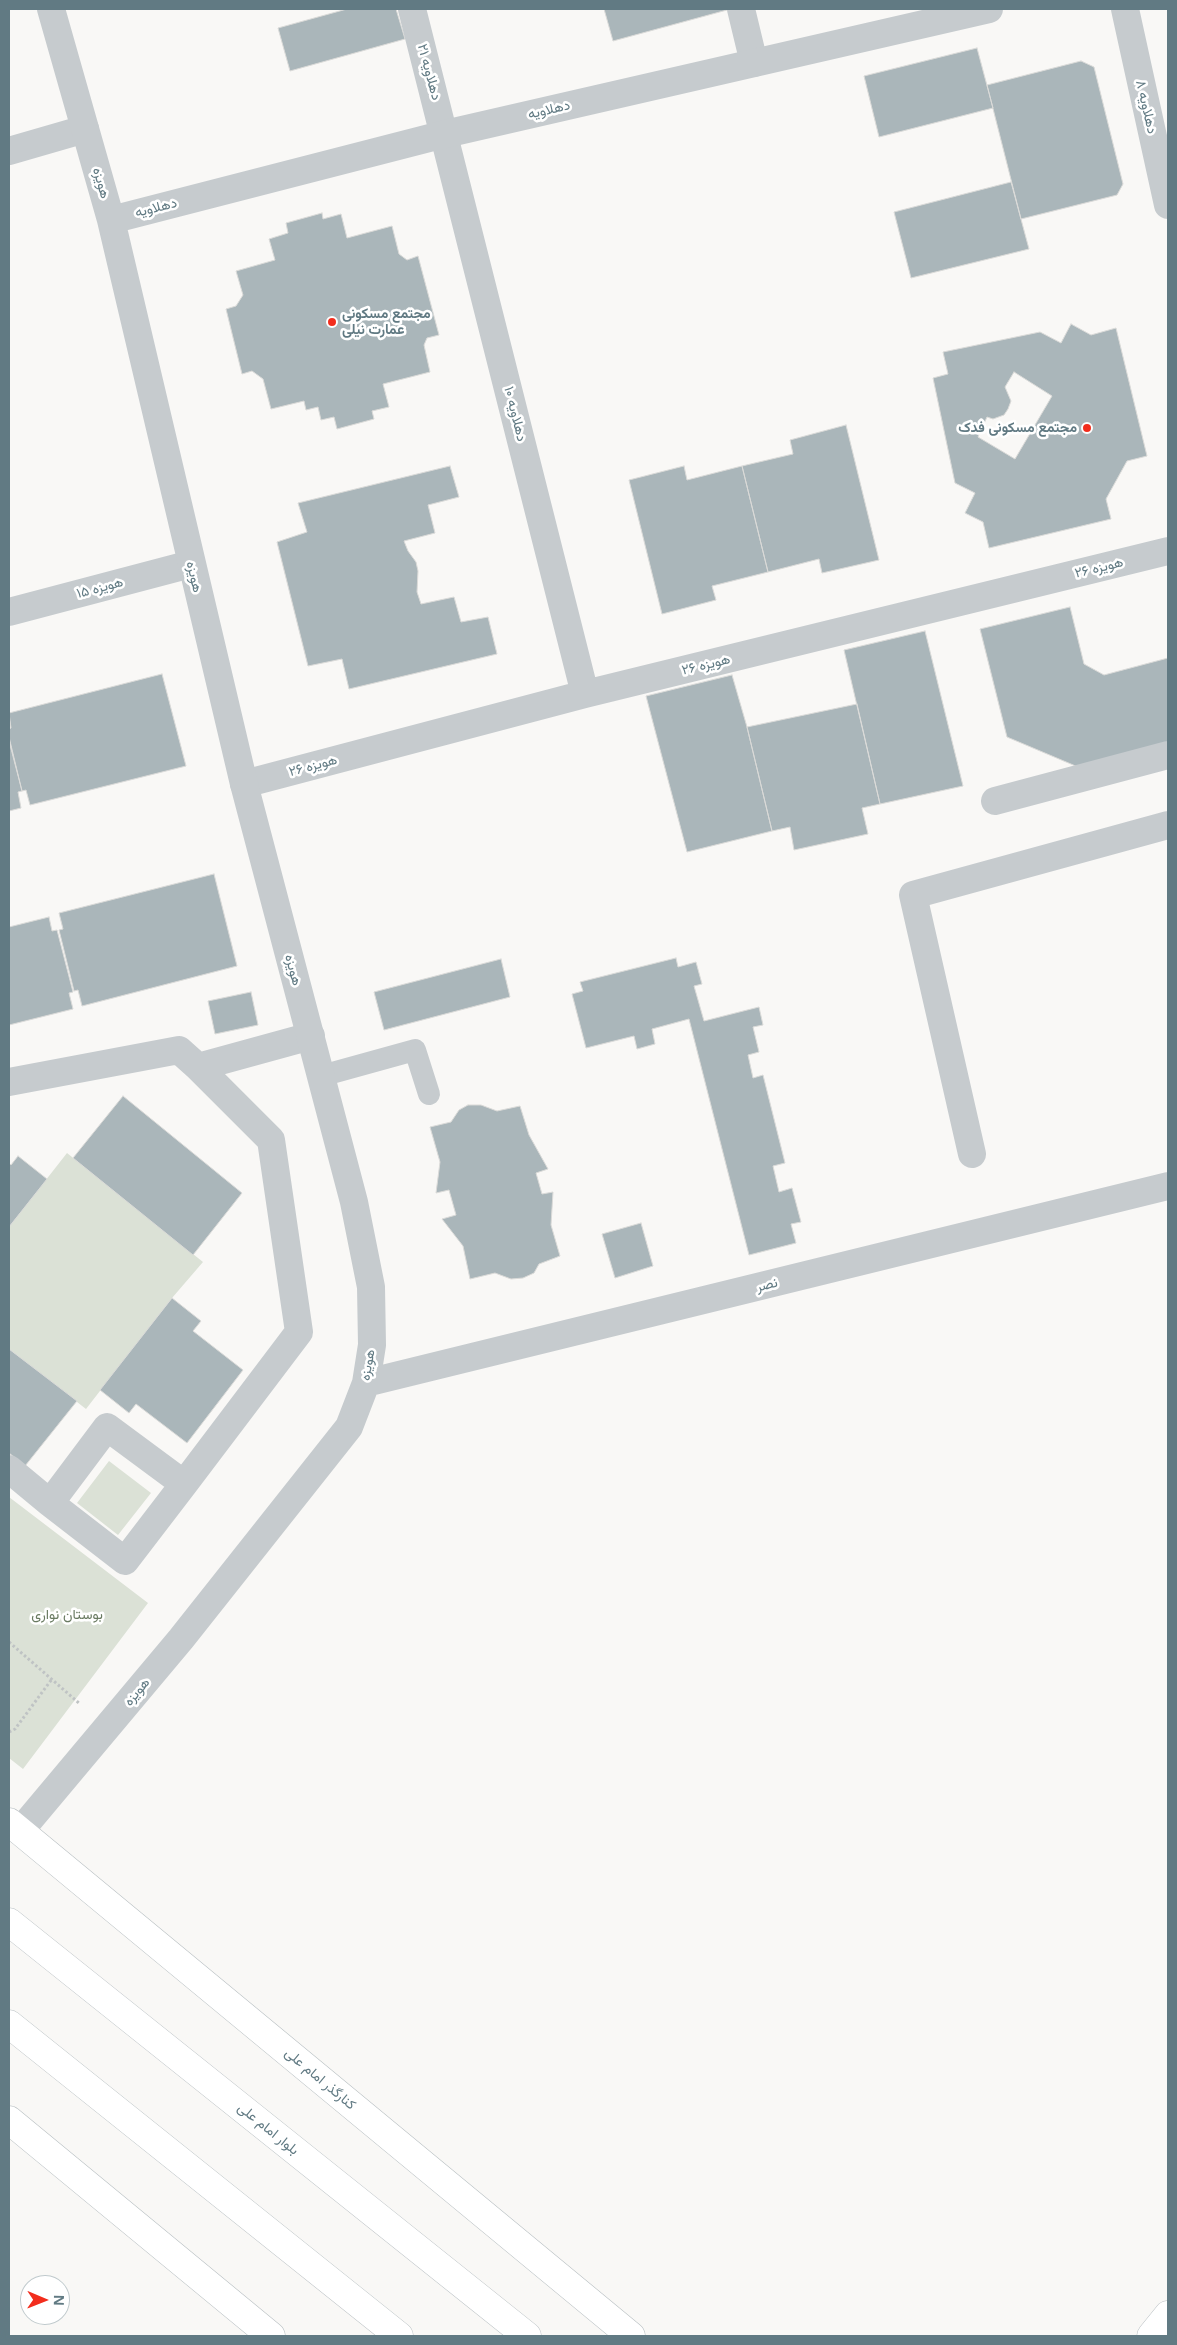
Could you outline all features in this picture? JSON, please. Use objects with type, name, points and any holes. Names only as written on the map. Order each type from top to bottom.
[{"type":"main road","name":"کنارگذر امام علی","points":[[15,1826],[631,2336]]},
{"type":"main road","name":"بلوار امام علی","points":[[9,1922],[527,2336]]},
{"type":"main road","points":[[9,2024],[399,2336]]},
{"type":"main road","points":[[9,2120],[271,2336]]},
{"type":"main road","points":[[1151,2336],[1168,2315]]},
{"type":"street","name":"هویزه","points":[[15,1826],[108,1726],[181,1639],[348,1427],[366,1383],[372,1345],[371,1287],[354,1202],[244,784],[112,220],[51,9]]},
{"type":"street","name":"دهلاویه ۲۱","points":[[412,9],[446,134]]},
{"type":"street","points":[[741,9],[754,63]]},
{"type":"street","name":"دهلاویه","points":[[112,220],[446,134],[988,9]]},
{"type":"street","name":"دهلاویه ۸","points":[[1124,9],[1168,205]]},
{"type":"street","points":[[9,151],[85,129]]},
{"type":"street","name":"دهلاویه ۱۰","points":[[446,134],[585,694]]},
{"type":"street","name":"هویزه ۲۶","points":[[244,784],[585,694],[1168,551]]},
{"type":"street","name":"هویزه ۱۵","points":[[9,612],[191,564]]},
{"type":"street","points":[[995,800],[1168,755]]},
{"type":"street","points":[[972,1154],[913,895],[1168,825]]},
{"type":"street","points":[[198,1067],[311,1036]]},
{"type":"street","points":[[9,1082],[179,1050],[271,1140],[299,1332],[125,1561],[9,1469]]},
{"type":"street","name":"نصر","points":[[366,1383],[1168,1186]]},
{"type":"street","points":[[50,1502],[107,1428],[184,1484]]},
{"type":"lane","points":[[321,1076],[415,1050],[429,1094]]},
{"type":"path","points":[[9,1642],[35,1667],[108,1726]]},
{"type":"path","points":[[9,1732],[16,1729],[52,1679]]},
{"type":"green space","points":[[67,1153],[203,1262],[172,1298],[86,1409],[9,1349],[9,1227]]},
{"type":"green space","points":[[109,1461],[151,1493],[118,1535],[77,1503]]},
{"type":"green space","name":"بوستان نواری","points":[[9,1497],[148,1603],[23,1769],[9,1758]]},
{"type":"building","points":[[347,9],[396,9],[405,39],[290,71],[278,28]]},
{"type":"building","points":[[604,9],[727,9],[727,10],[613,41]]},
{"type":"building","points":[[977,48],[993,108],[879,137],[864,76]]},
{"type":"building","points":[[1081,61],[1094,67],[1123,184],[1117,195],[1021,219],[987,85]]},
{"type":"building","points":[[1011,182],[1029,249],[911,278],[894,212]]},
{"type":"building","name":"مجتمع مسکونی عمارت نیلی","points":[[322,213],[323,219],[341,214],[347,238],[392,226],[399,254],[407,260],[418,256],[439,335],[427,338],[424,345],[430,372],[383,384],[389,407],[372,411],[374,419],[337,429],[334,417],[321,420],[318,407],[306,410],[304,401],[271,409],[263,379],[252,371],[242,374],[226,309],[236,306],[243,295],[236,271],[275,260],[269,239],[288,233],[286,223]]},
{"type":"building","name":"مجتمع مسکونی فدک","points":[[1071,324],[1091,335],[1116,328],[1147,456],[1127,461],[1106,499],[1111,519],[989,548],[983,522],[965,513],[975,493],[955,483],[933,378],[948,374],[943,352],[1040,332],[1061,343]],"holes":[[[1014,372],[1052,396],[1015,459],[978,437],[987,417],[993,419],[1004,415],[1008,409],[1011,401],[1005,387]]]},
{"type":"building","points":[[846,425],[879,560],[822,573],[819,559],[768,572],[742,466],[793,454],[790,440]]},
{"type":"building","points":[[450,466],[459,497],[428,505],[435,533],[404,541],[416,562],[418,571],[417,592],[421,604],[454,597],[461,622],[488,617],[497,654],[349,689],[342,659],[308,666],[277,542],[307,532],[298,503]]},
{"type":"building","points":[[684,466],[687,480],[742,466],[768,572],[712,586],[716,600],[662,614],[629,480]]},
{"type":"building","points":[[1070,607],[1084,664],[1104,675],[1168,658],[1168,745],[1078,767],[1007,737],[980,629]]},
{"type":"building","points":[[925,631],[963,786],[880,804],[844,650]]},
{"type":"building","points":[[162,674],[186,766],[30,805],[26,790],[22,791],[9,737],[9,729],[11,728],[9,713]]},
{"type":"building","points":[[732,675],[747,727],[772,831],[687,852],[646,696]]},
{"type":"building","points":[[857,704],[880,804],[862,808],[868,834],[794,850],[790,827],[772,831],[747,727]]},
{"type":"building","points":[[9,741],[22,791],[18,792],[21,808],[9,811]]},
{"type":"building","points":[[214,874],[237,966],[82,1006],[78,990],[74,991],[59,930],[63,929],[59,913]]},
{"type":"building","points":[[49,917],[52,931],[57,930],[73,992],[69,993],[73,1009],[9,1025],[9,927]]},
{"type":"building","points":[[676,958],[678,967],[696,962],[702,984],[694,986],[704,1021],[759,1007],[763,1025],[753,1027],[759,1052],[748,1055],[753,1078],[763,1075],[785,1163],[773,1166],[779,1192],[792,1188],[801,1222],[791,1224],[796,1243],[749,1255],[689,1019],[652,1029],[655,1044],[637,1049],[634,1036],[586,1048],[572,994],[583,991],[580,982]]},
{"type":"building","points":[[501,959],[510,997],[384,1030],[374,992]]},
{"type":"building","points":[[251,992],[258,1025],[215,1034],[208,1001]]},
{"type":"building","points":[[123,1096],[242,1193],[193,1255],[73,1158]]},
{"type":"building","points":[[468,1105],[481,1105],[497,1111],[520,1106],[529,1135],[548,1169],[536,1173],[542,1194],[553,1192],[551,1225],[560,1256],[539,1264],[534,1273],[523,1278],[511,1279],[495,1273],[470,1279],[463,1246],[442,1219],[456,1215],[449,1190],[436,1193],[440,1162],[430,1127],[451,1122],[459,1110]]},
{"type":"building","points":[[18,1156],[47,1179],[9,1227],[9,1163],[11,1165]]},
{"type":"building","points":[[641,1223],[653,1266],[615,1278],[602,1234]]},
{"type":"building","points":[[172,1298],[201,1321],[193,1331],[243,1370],[187,1443],[136,1404],[129,1413],[100,1390]]},
{"type":"building","points":[[9,1349],[77,1401],[25,1466],[9,1453]]},
{"type":"place","name":"مجتمع مسکونی عمارت نیلی","points":[[332,322]]},
{"type":"place","name":"مجتمع مسکونی فدک","points":[[1087,428]]}]
